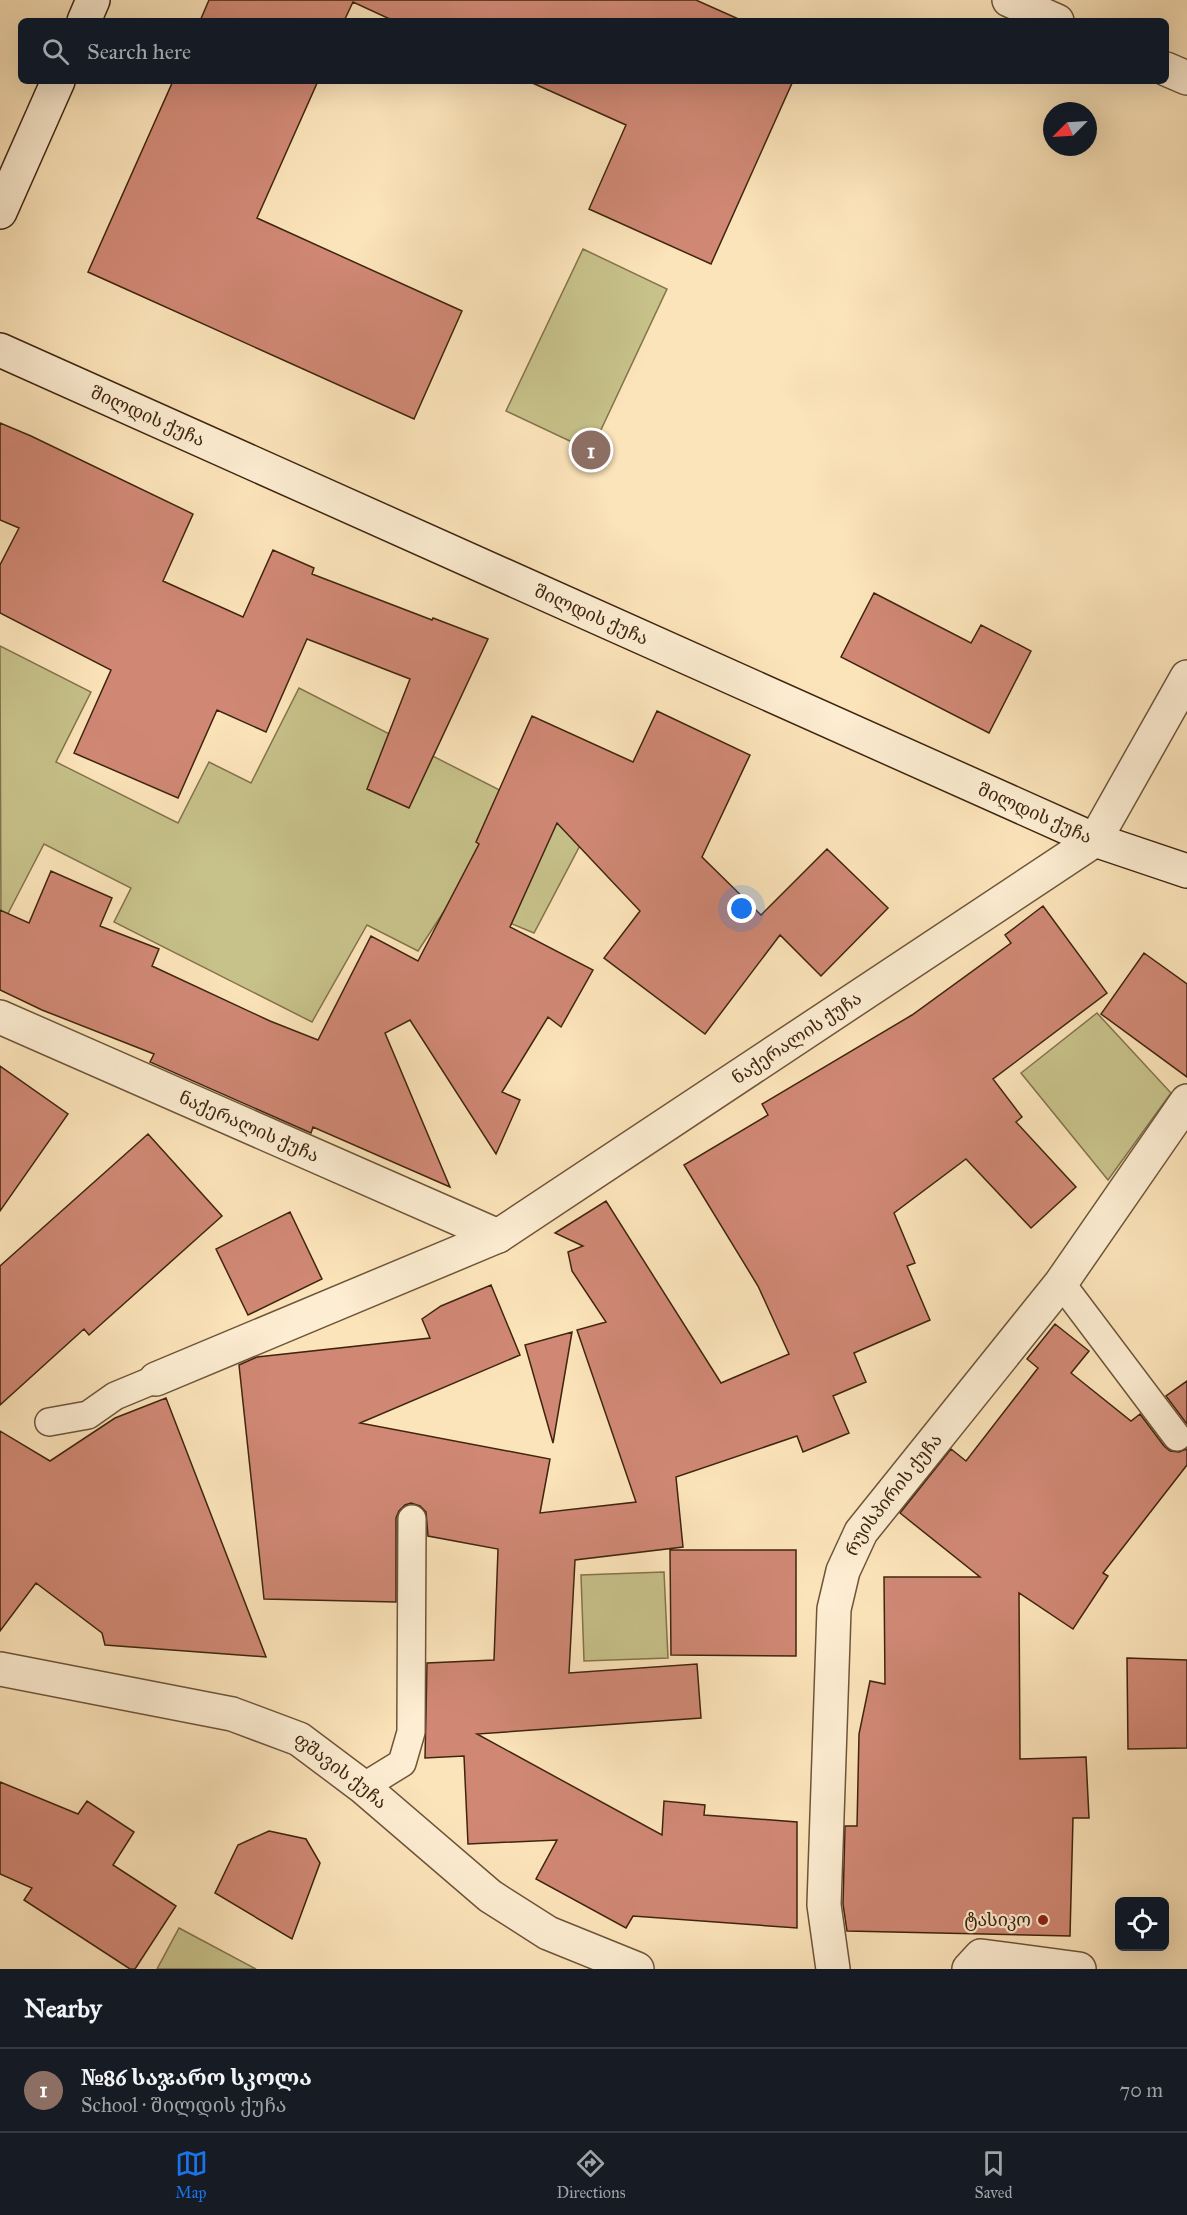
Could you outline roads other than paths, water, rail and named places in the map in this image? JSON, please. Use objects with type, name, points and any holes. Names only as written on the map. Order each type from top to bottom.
[{"type":"street","points":[[85,18],[93,0]]},
{"type":"street","points":[[1009,0],[1050,18]]},
{"type":"street","points":[[1169,70],[1187,78]]},
{"type":"street","points":[[0,212],[57,84]]},
{"type":"street","name":"შილდის ქუჩა","points":[[0,350],[1095,840],[1187,871]]},
{"type":"street","points":[[1095,840],[1187,677]]},
{"type":"street","name":"ნაქერალის ქუჩა","points":[[156,1378],[498,1236],[1095,840]]},
{"type":"street","name":"ნაქერალის ქუჩა","points":[[0,1017],[498,1236]]},
{"type":"street","name":"რუისპირის ქუჩა","points":[[833,1969],[824,1905],[834,1609],[843,1571],[861,1532],[1060,1283],[1187,1101]]},
{"type":"street","name":"ფშავის ქუჩა","points":[[0,1669],[232,1714],[299,1739],[363,1787],[490,1896],[548,1933],[637,1969]]},
{"type":"street","points":[[969,1969],[981,1956],[1079,1969]]},
{"type":"lane","points":[[1060,1283],[1177,1437]]},
{"type":"lane","points":[[49,1422],[88,1415],[116,1396],[156,1378]]},
{"type":"lane","points":[[363,1787],[402,1763],[411,1732],[412,1520]]},
{"type":"place","name":"№86 საჯარო სკოლა","points":[[591,450]]},
{"type":"place","name":"ტასიკო","points":[[1043,1920]]}]
